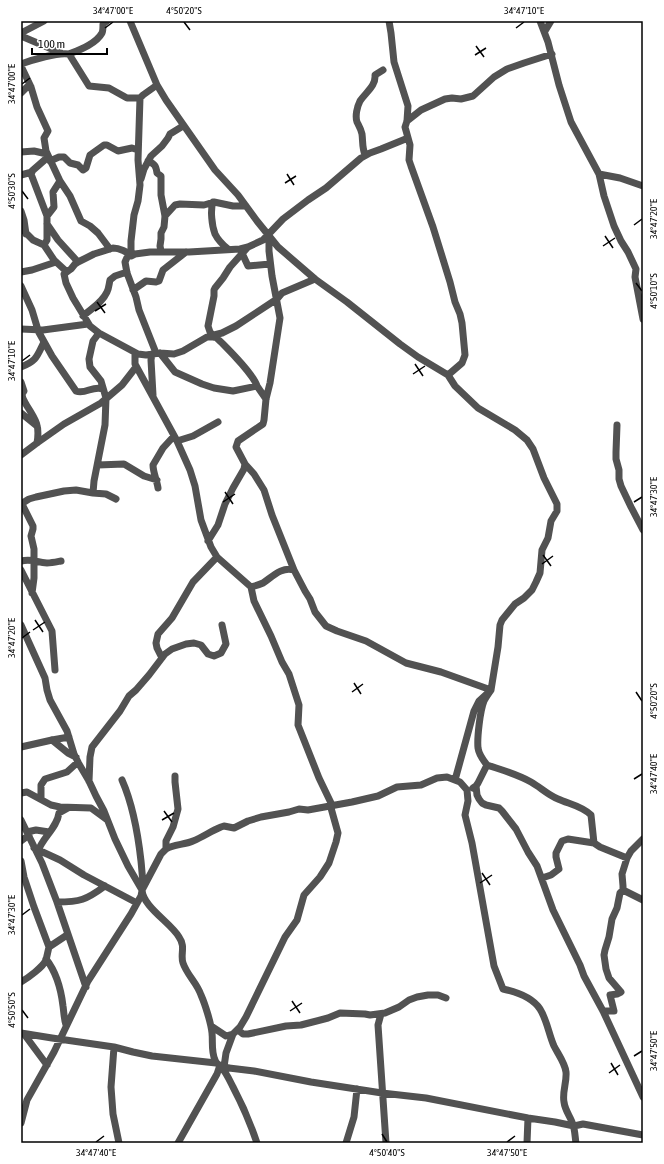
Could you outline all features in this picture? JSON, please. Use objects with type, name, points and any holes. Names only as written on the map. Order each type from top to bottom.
[{"type":"street","points":[[21,35],[44,21]]},
{"type":"street","points":[[21,35],[61,53],[69,54],[86,47],[98,38],[102,33],[103,24],[107,21]]},
{"type":"street","points":[[130,21],[157,86],[183,126],[214,170],[238,195],[257,222],[278,247],[315,280],[347,302],[418,357],[448,375],[455,386],[478,408],[515,430],[527,440],[533,450],[544,478],[558,504],[557,511],[551,521],[548,538],[542,550],[540,573],[536,582],[532,590],[516,604],[502,620],[500,625],[491,690],[485,698],[481,709],[478,748],[480,755],[487,764],[523,778],[557,799],[579,807],[589,814],[591,816],[594,843]]},
{"type":"street","points":[[389,21],[392,33],[394,62],[408,106],[405,127],[410,145],[409,160],[433,227],[462,323],[465,355],[462,363],[448,375]]},
{"type":"street","points":[[540,21],[542,28],[545,30],[571,122],[599,174],[604,196],[614,226],[636,269],[636,281],[643,319]]},
{"type":"street","points":[[545,30],[551,21]]},
{"type":"street","points":[[61,53],[40,58],[21,65],[48,131],[44,138],[49,157],[60,181],[70,196],[81,221],[98,233],[110,249]]},
{"type":"street","points":[[69,54],[88,86],[109,88],[127,98],[140,98],[157,86]]},
{"type":"street","points":[[407,121],[421,110],[445,99],[461,99],[472,96],[494,77],[507,69],[552,54]]},
{"type":"street","points":[[365,155],[362,146],[361,130],[357,121],[358,106],[360,101],[373,86],[376,77],[375,75],[383,70]]},
{"type":"street","points":[[21,93],[27,87],[31,87]]},
{"type":"street","points":[[140,98],[138,150],[140,185]]},
{"type":"street","points":[[183,126],[170,134],[162,146],[153,154],[142,175],[134,215],[130,255],[125,262],[127,272],[139,310],[156,353],[176,372],[214,388],[233,391],[259,386],[266,399]]},
{"type":"street","points":[[315,280],[282,293],[277,299],[236,326],[222,333],[207,337],[178,353],[156,353],[146,355],[138,354],[94,330],[83,316],[66,283],[64,274],[78,262],[94,254],[110,249],[117,248],[130,255],[150,252],[186,252],[240,249],[248,247],[263,240],[283,219],[326,188],[365,155],[408,138]]},
{"type":"street","points":[[21,152],[34,151],[49,157],[64,157],[70,163],[78,165],[83,170],[86,168],[92,154],[104,145],[118,151],[132,148],[138,150]]},
{"type":"street","points":[[21,183],[22,174],[32,172],[49,157]]},
{"type":"street","points":[[148,161],[154,164],[157,173],[161,176],[161,195],[164,216],[164,227],[160,233],[161,252]]},
{"type":"street","points":[[32,172],[31,174],[47,216],[47,240],[44,244]]},
{"type":"street","points":[[599,174],[620,178],[643,186]]},
{"type":"street","points":[[47,216],[53,209],[53,190],[60,181]]},
{"type":"street","points":[[164,216],[177,205],[207,205],[213,202],[233,206],[246,206]]},
{"type":"street","points":[[213,202],[212,217],[215,232],[228,249]]},
{"type":"street","points":[[21,211],[26,235]]},
{"type":"street","points":[[47,224],[58,240],[78,262]]},
{"type":"street","points":[[21,228],[32,240],[44,244],[56,262],[67,272]]},
{"type":"street","points":[[269,235],[270,264],[280,318],[270,383],[266,399],[264,422],[240,439],[236,447],[245,464],[254,474],[264,490],[272,515],[294,570],[310,599],[315,612],[326,626],[366,641],[406,662],[441,672],[491,690]]},
{"type":"street","points":[[248,247],[230,267],[215,288],[208,326],[210,332],[227,347],[250,374],[255,381],[256,386]]},
{"type":"street","points":[[133,290],[146,281],[159,281],[163,270],[186,252]]},
{"type":"street","points":[[242,253],[248,266],[270,264]]},
{"type":"street","points":[[21,272],[56,262]]},
{"type":"street","points":[[83,316],[103,298],[108,289],[110,280],[115,276],[127,272]]},
{"type":"street","points":[[21,286],[24,300],[44,342],[76,391],[82,392],[93,388],[103,389]]},
{"type":"street","points":[[21,329],[38,330],[88,324]]},
{"type":"street","points":[[93,493],[105,425],[106,398],[101,381],[89,364],[89,354],[93,341],[99,333]]},
{"type":"street","points":[[21,367],[33,361],[44,342]]},
{"type":"street","points":[[153,396],[150,360],[156,353]]},
{"type":"street","points":[[138,354],[135,355],[136,368],[153,396],[192,476],[201,520],[208,541],[217,557],[251,587],[254,601],[289,674],[299,705],[298,725],[318,778],[332,805],[331,808],[338,833],[332,857],[320,877],[304,895],[297,920],[285,937],[260,990],[246,1017],[236,1032],[217,1074],[178,1143]]},
{"type":"street","points":[[21,455],[73,419],[95,407],[122,385],[136,368]]},
{"type":"street","points":[[21,382],[24,391],[22,398],[38,427],[37,443]]},
{"type":"street","points":[[21,413],[38,427]]},
{"type":"street","points":[[158,488],[153,465],[163,448],[175,439],[193,436],[218,422]]},
{"type":"street","points":[[617,425],[616,459],[619,470],[619,479],[631,508],[643,530]]},
{"type":"street","points":[[98,465],[124,464],[140,474],[157,480]]},
{"type":"street","points":[[208,541],[218,524],[225,504],[244,469],[245,464]]},
{"type":"street","points":[[32,593],[34,584],[34,549],[31,536],[33,526],[21,504],[36,497],[64,491],[82,490],[106,494],[116,499]]},
{"type":"street","points":[[162,658],[156,643],[158,634],[172,618],[193,582],[217,557]]},
{"type":"street","points":[[21,561],[33,560],[46,563],[61,561]]},
{"type":"street","points":[[251,587],[258,585],[283,570],[289,568],[294,570]]},
{"type":"street","points":[[21,570],[52,631],[55,670]]},
{"type":"street","points":[[21,625],[45,678],[50,700],[67,731],[77,760],[104,811],[128,866],[143,889]]},
{"type":"street","points":[[89,781],[92,747],[129,696],[140,686],[165,654],[172,649],[194,643],[201,645],[209,655],[213,656],[222,652],[226,644],[222,625]]},
{"type":"street","points":[[455,780],[474,711],[480,701],[491,690]]},
{"type":"street","points":[[21,747],[69,738]]},
{"type":"street","points":[[52,740],[77,760]]},
{"type":"street","points":[[40,799],[42,785],[45,779],[67,772],[77,760]]},
{"type":"street","points":[[487,764],[476,786],[477,795],[482,803],[499,808],[502,811],[516,829],[537,866],[553,910],[584,976],[603,1011],[643,1097]]},
{"type":"street","points":[[166,849],[166,841],[173,827],[178,809],[175,776]]},
{"type":"street","points":[[21,1123],[27,1100],[47,1065],[86,988],[88,981],[131,914],[161,854],[166,849],[171,846],[193,841],[224,826],[233,828],[261,817],[299,809],[308,810],[352,802],[378,796],[397,787],[421,784],[437,778],[447,777],[460,782],[467,790],[468,801],[465,815],[472,843],[494,966],[503,989],[519,993],[524,996],[537,1006],[543,1015],[565,1069],[566,1076],[563,1093],[564,1103],[574,1126],[576,1143]]},
{"type":"street","points":[[122,780],[127,791],[136,827],[141,862],[142,894],[150,906],[180,938],[183,949],[182,961],[202,995],[211,1026],[212,1053],[233,1087],[257,1143]]},
{"type":"street","points":[[467,790],[468,788],[476,786]]},
{"type":"street","points":[[21,793],[27,792],[51,805],[68,808],[91,808],[106,819]]},
{"type":"street","points":[[36,850],[50,832],[59,813],[68,808]]},
{"type":"street","points":[[21,821],[36,850],[57,902],[86,988]]},
{"type":"street","points":[[21,841],[28,834],[36,830],[50,832]]},
{"type":"street","points":[[542,878],[551,875],[559,869],[556,853],[560,843],[563,840],[568,839],[594,843],[627,858]]},
{"type":"street","points":[[603,1011],[614,1011],[610,995],[621,992],[609,978],[604,955],[612,919],[617,908],[620,893],[623,890],[622,874],[627,858],[631,851],[643,839]]},
{"type":"street","points":[[36,850],[60,860],[84,875],[137,902]]},
{"type":"street","points":[[21,861],[24,877],[49,947],[43,964],[21,982]]},
{"type":"street","points":[[57,902],[75,902],[82,900],[92,896],[105,886]]},
{"type":"street","points":[[623,890],[643,900]]},
{"type":"street","points":[[49,947],[68,935]]},
{"type":"street","points":[[46,959],[57,977],[66,1025]]},
{"type":"street","points":[[211,1026],[223,1035],[229,1036],[236,1032],[248,1034],[286,1026],[301,1025],[328,1018],[340,1013],[370,1015],[381,1014],[417,997],[438,995],[446,998]]},
{"type":"street","points":[[381,1014],[378,1025],[386,1143]]},
{"type":"street","points":[[23,1033],[114,1046],[152,1056],[220,1065],[311,1082],[426,1098],[574,1126],[583,1124],[643,1135]]},
{"type":"street","points":[[23,1033],[47,1065]]},
{"type":"street","points":[[114,1046],[112,1087],[113,1114],[119,1143]]},
{"type":"street","points":[[346,1143],[354,1117],[357,1089]]},
{"type":"street","points":[[527,1143],[528,1118]]}]
